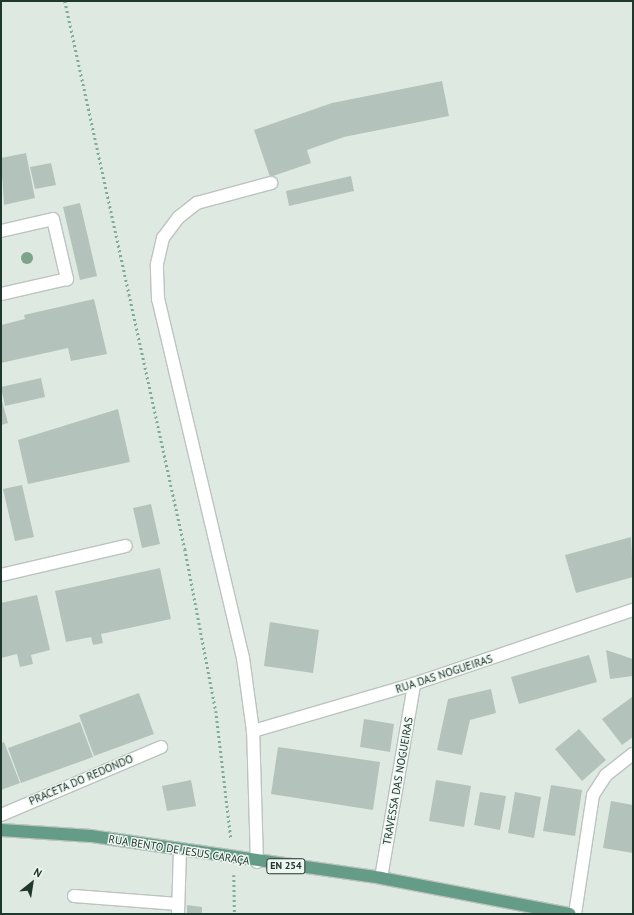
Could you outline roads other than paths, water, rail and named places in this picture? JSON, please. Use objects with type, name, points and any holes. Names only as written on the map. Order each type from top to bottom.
[{"type":"main road","name":"RUA BENTO DE JESUS CARAÇA","points":[[1,830],[91,836],[180,851],[381,878],[570,914]]},
{"type":"street","points":[[257,862],[253,731],[243,658],[158,300],[157,264],[163,238],[179,217],[197,202],[271,183]]},
{"type":"street","points":[[1,231],[54,219],[67,279],[1,294]]},
{"type":"street","points":[[1,575],[126,546]]},
{"type":"street","name":"RUA DAS NOGUEIRAS","points":[[253,731],[414,684],[633,610]]},
{"type":"street","name":"TRAVESSA DAS NOGUEIRAS","points":[[381,878],[414,684]]},
{"type":"street","name":"PRACETA DO REDONDO","points":[[1,815],[161,747]]},
{"type":"street","points":[[575,914],[593,795],[606,775],[633,754]]},
{"type":"street","points":[[74,896],[178,909],[180,851]]}]
